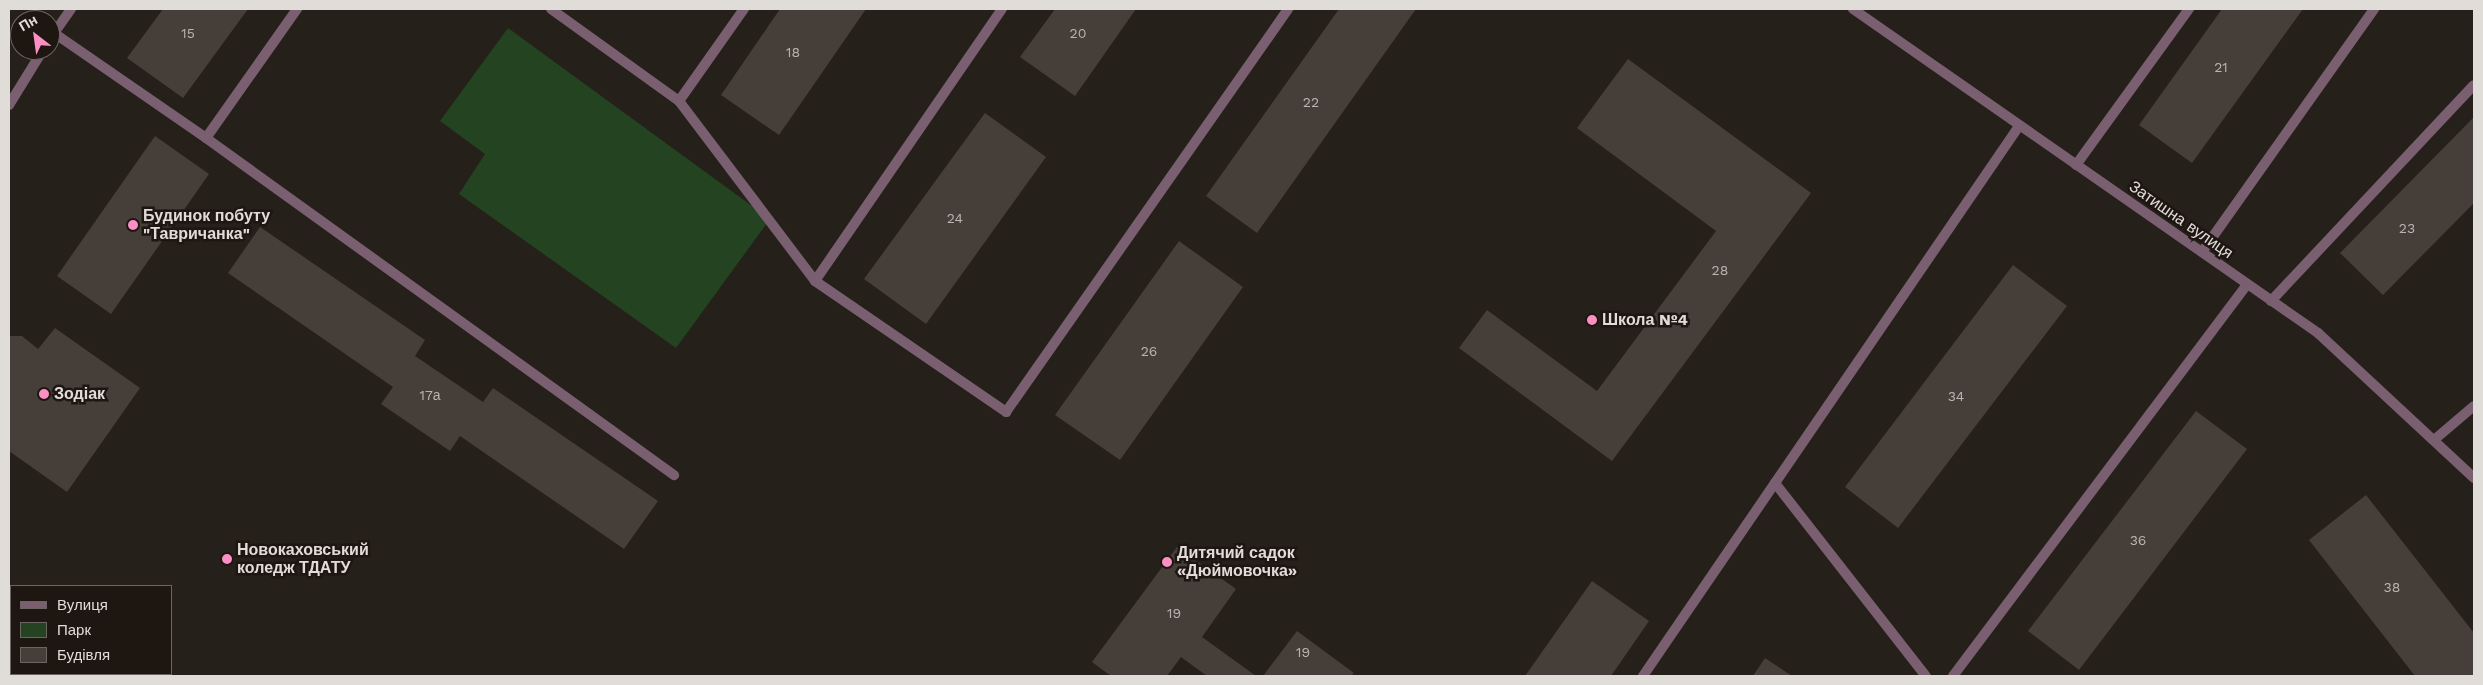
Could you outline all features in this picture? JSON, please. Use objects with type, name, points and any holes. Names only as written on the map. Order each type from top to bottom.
[{"type":"street","points":[[60,25],[72,9]]},
{"type":"street","points":[[206,138],[297,9]]},
{"type":"street","points":[[551,9],[679,101],[815,280],[1006,412],[1288,9]]},
{"type":"street","points":[[679,101],[744,9]]},
{"type":"street","points":[[815,280],[1002,9]]},
{"type":"street","name":"Затишна вулиця","points":[[1853,9],[2318,333],[2474,478]]},
{"type":"street","points":[[2076,165],[2189,9]]},
{"type":"street","points":[[2202,252],[2374,9]]},
{"type":"street","points":[[60,41],[206,138],[674,475]]},
{"type":"street","points":[[9,105],[37,60]]},
{"type":"street","points":[[2271,301],[2474,84]]},
{"type":"street","points":[[1643,676],[2019,126]]},
{"type":"street","points":[[1953,676],[2247,284]]},
{"type":"street","points":[[2434,440],[2474,406]]},
{"type":"street","points":[[1775,483],[1926,676]]},
{"type":"green space","points":[[508,28],[770,219],[676,348],[459,194],[485,154],[440,121]]},
{"type":"building","points":[[163,9],[248,9],[183,98],[127,58]]},
{"type":"building","points":[[780,9],[866,9],[779,135],[721,95]]},
{"type":"building","points":[[1055,9],[1136,9],[1075,96],[1020,57]]},
{"type":"building","points":[[1339,9],[1416,9],[1257,233],[1206,196]]},
{"type":"building","points":[[2222,9],[2303,9],[2192,163],[2139,125]]},
{"type":"building","points":[[1628,59],[1811,193],[1612,461],[1459,348],[1487,310],[1597,391],[1716,231],[1577,128]]},
{"type":"building","points":[[985,113],[1046,157],[926,324],[864,279]]},
{"type":"building","points":[[2474,117],[2474,203],[2383,295],[2340,253]]},
{"type":"building","name":"Будинок побуту \"Тавричанка\"","points":[[155,136],[209,174],[111,314],[57,276]]},
{"type":"building","points":[[260,227],[425,340],[415,356],[483,402],[493,388],[658,501],[624,549],[460,436],[450,451],[381,404],[393,387],[228,273]]},
{"type":"building","points":[[1179,241],[1243,287],[1120,460],[1055,415]]},
{"type":"building","points":[[2013,265],[2067,306],[1898,528],[1845,487]]},
{"type":"building","points":[[55,328],[140,388],[67,492],[9,451],[9,336],[22,336],[38,349]]},
{"type":"building","points":[[2196,411],[2247,449],[2079,670],[2028,631]]},
{"type":"building","points":[[2366,495],[2474,633],[2474,676],[2415,676],[2309,540]]},
{"type":"building","points":[[1177,547],[1236,589],[1202,637],[1256,676],[1207,676],[1181,657],[1167,676],[1111,676],[1092,662]]},
{"type":"building","points":[[1592,581],[1649,621],[1611,676],[1525,676]]},
{"type":"building","points":[[1297,631],[1354,673],[1351,676],[1263,676]]},
{"type":"building","points":[[1765,658],[1792,676],[1753,676]]},
{"type":"place","name":"Будинок побуту \"Тавричанка\"","points":[[133,225]]},
{"type":"place","name":"Школа №4","points":[[1592,320]]},
{"type":"place","name":"Зодіак","points":[[44,394]]},
{"type":"place","name":"Новокаховський коледж ТДАТУ","points":[[227,559]]},
{"type":"place","name":"Дитячий садок «Дюймовочка»","points":[[1167,562]]}]
